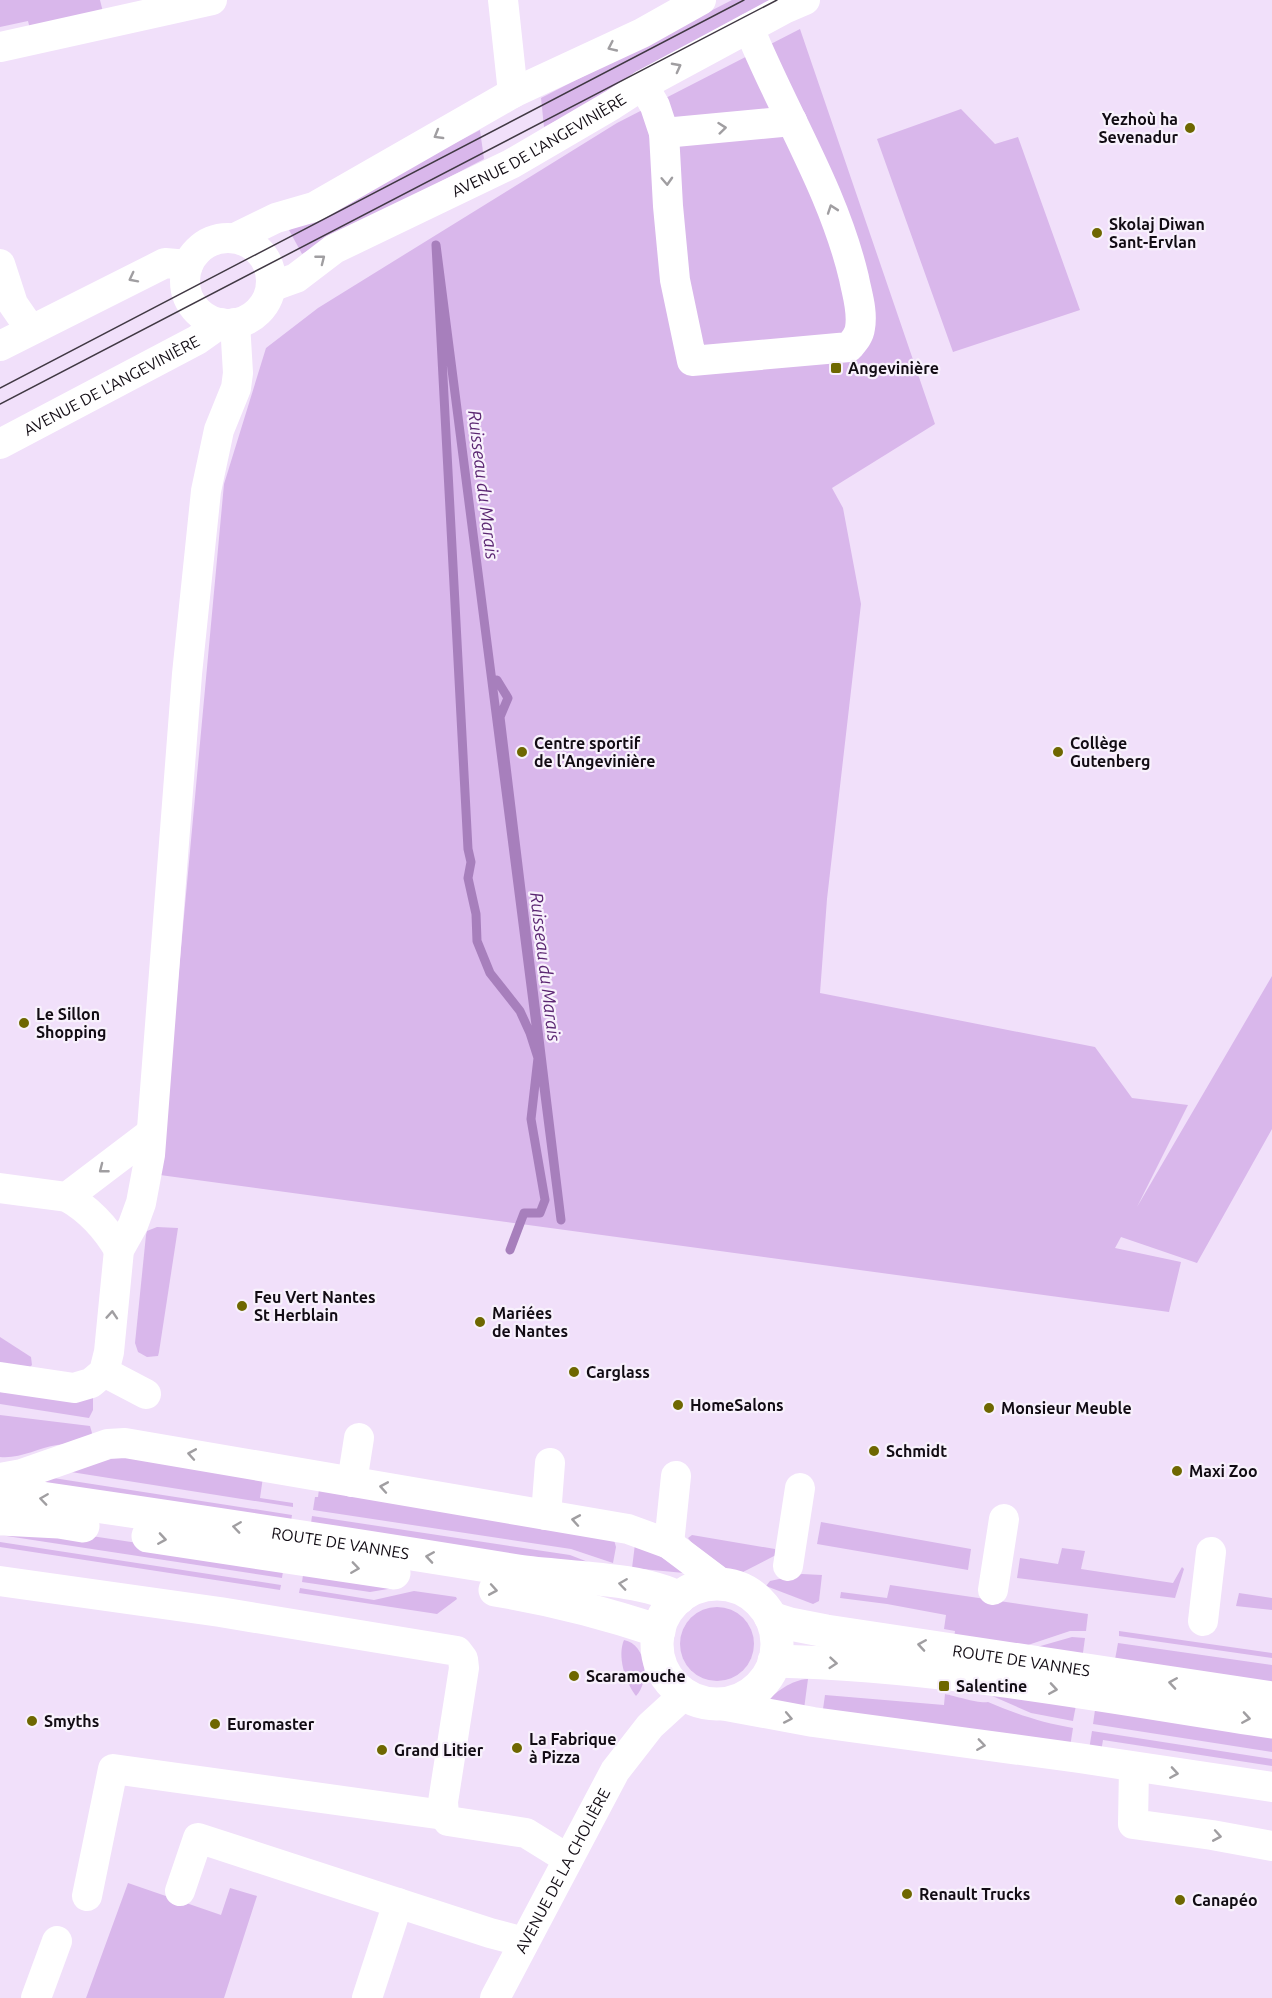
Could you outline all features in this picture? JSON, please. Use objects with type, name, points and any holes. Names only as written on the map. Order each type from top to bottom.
[{"type":"main road","name":"ROUTE DE VANNES","points":[[0,1492],[298,1535],[534,1573],[622,1583],[664,1590],[679,1598]]},
{"type":"main road","name":"ROUTE DE VANNES","points":[[0,1519],[58,1522],[295,1560],[435,1579],[538,1597],[619,1617],[659,1631]]},
{"type":"main road","points":[[722,1584],[752,1595],[765,1608],[771,1617],[777,1643],[774,1661],[765,1679],[750,1694],[730,1702],[697,1698],[672,1682],[662,1667],[658,1649],[659,1631],[666,1613],[679,1598],[696,1588],[722,1584]]},
{"type":"main road","name":"ROUTE DE VANNES","points":[[771,1617],[790,1624],[826,1631],[1272,1698]]},
{"type":"main road","name":"ROUTE DE VANNES","points":[[774,1661],[821,1662],[954,1674],[1272,1722]]},
{"type":"street","points":[[0,47],[212,0]]},
{"type":"street","points":[[503,0],[513,93]]},
{"type":"street","points":[[236,238],[276,218],[314,207],[513,93],[642,33],[701,0]]},
{"type":"street","name":"AVENUE DE L'ANGEVINIÈRE","points":[[271,287],[296,278],[334,249],[511,164],[643,85],[806,0]]},
{"type":"street","points":[[643,85],[655,106],[664,134],[675,280],[692,361],[849,347],[857,338],[860,327],[860,304],[851,264],[825,189],[760,54],[750,28]]},
{"type":"street","points":[[664,134],[792,121]]},
{"type":"street","points":[[223,238],[236,238],[261,252],[268,265],[271,287],[259,311],[250,317],[228,323],[206,318],[192,304],[185,285],[188,265],[192,257],[206,244],[223,238]]},
{"type":"street","points":[[0,346],[165,263],[188,265]]},
{"type":"street","points":[[0,264],[13,303],[31,330]]},
{"type":"street","points":[[0,1377],[74,1388],[91,1383],[104,1372],[110,1352],[119,1250],[133,1226],[141,1203],[150,1155],[187,674],[207,491],[216,441],[236,388],[238,373],[228,323]]},
{"type":"street","name":"AVENUE DE L'ANGEVINIÈRE","points":[[0,444],[228,323]]},
{"type":"street","points":[[68,1197],[150,1134]]},
{"type":"street","points":[[0,1188],[68,1197],[81,1205],[108,1232],[119,1250]]},
{"type":"street","points":[[104,1372],[146,1394]]},
{"type":"street","points":[[352,1482],[358,1438]]},
{"type":"street","points":[[0,1478],[22,1474],[108,1444],[125,1443],[628,1529],[669,1544],[722,1584]]},
{"type":"street","points":[[546,1515],[550,1463]]},
{"type":"street","points":[[669,1544],[676,1476]]},
{"type":"street","points":[[789,1566],[800,1488]]},
{"type":"street","points":[[993,1590],[1004,1520]]},
{"type":"street","points":[[1203,1621],[1211,1552]]},
{"type":"street","points":[[0,1581],[220,1612],[456,1651],[463,1659],[464,1668],[443,1802],[444,1815],[448,1821],[526,1833],[568,1859]]},
{"type":"street","points":[[697,1698],[813,1722],[1272,1788]]},
{"type":"street","name":"AVENUE DE LA CHOLIÈRE","points":[[495,1998],[615,1771],[650,1726],[697,1698]]},
{"type":"street","points":[[1134,1767],[1133,1824],[1272,1846]]},
{"type":"street","points":[[87,1896],[113,1769],[444,1815]]},
{"type":"street","points":[[180,1891],[198,1838],[524,1942]]},
{"type":"street","points":[[367,1998],[398,1903]]},
{"type":"street","points":[[36,1998],[57,1941]]},
{"type":"shaded area","points":[[0,0],[100,0],[104,16],[31,33],[28,21],[0,27]]},
{"type":"shaded area","points":[[732,0],[794,0],[544,127],[541,98]]},
{"type":"shaded area","name":"Centre sportif de l'Angevinière","points":[[800,29],[935,424],[832,488],[843,508],[861,604],[827,899],[820,993],[1095,1047],[1132,1098],[1188,1105],[1137,1207],[1272,976],[1272,1129],[1197,1263],[1121,1237],[1115,1248],[1181,1262],[1169,1312],[160,1175],[224,484],[266,348],[318,308],[617,123]]},
{"type":"shaded area","points":[[961,109],[995,144],[1018,137],[1080,310],[953,352],[877,139]]},
{"type":"shaded area","points":[[480,130],[484,159],[302,254],[289,230]]},
{"type":"shaded area","points":[[157,1227],[178,1228],[159,1352],[158,1356],[147,1357],[138,1352],[135,1343],[146,1235],[147,1231]]},
{"type":"shaded area","points":[[0,1337],[31,1357],[32,1365],[30,1367],[0,1363]]},
{"type":"shaded area","points":[[0,1392],[93,1397],[93,1410],[89,1418],[0,1404]]},
{"type":"shaded area","points":[[0,1415],[90,1426],[92,1433],[90,1439],[50,1446],[22,1455],[0,1457]]},
{"type":"shaded area","points":[[106,1455],[263,1477],[260,1498],[293,1503],[293,1507],[71,1472]]},
{"type":"shaded area","points":[[47,1477],[292,1515],[290,1528],[17,1484]]},
{"type":"shaded area","points":[[319,1489],[614,1540],[616,1547],[613,1563],[571,1549],[313,1510]]},
{"type":"shaded area","points":[[312,1516],[570,1555],[601,1567],[310,1530]]},
{"type":"shaded area","points":[[821,1522],[971,1549],[968,1570],[817,1544]]},
{"type":"shaded area","points":[[78,1534],[284,1565],[282,1578],[0,1535]]},
{"type":"shaded area","points":[[692,1535],[775,1549],[776,1555],[743,1572],[732,1573],[692,1543],[688,1538]]},
{"type":"shaded area","points":[[0,1542],[281,1585],[280,1590],[0,1547]]},
{"type":"shaded area","points":[[635,1544],[653,1551],[684,1573],[632,1568]]},
{"type":"shaded area","points":[[1062,1548],[1085,1551],[1081,1569],[1173,1583],[1182,1567],[1184,1569],[1175,1598],[1017,1578],[1020,1558],[1058,1564]]},
{"type":"shaded area","points":[[304,1568],[394,1588],[370,1592],[302,1582]]},
{"type":"shaded area","points":[[802,1574],[822,1575],[819,1601],[813,1604],[766,1586],[770,1581]]},
{"type":"shaded area","points":[[890,1585],[1088,1614],[1086,1631],[1070,1631],[1016,1649],[954,1638],[955,1631],[944,1629],[946,1615],[840,1598],[841,1592],[887,1598]]},
{"type":"shaded area","points":[[300,1588],[374,1600],[414,1591],[457,1599],[437,1614],[299,1593]]},
{"type":"shaded area","points":[[1239,1593],[1272,1598],[1272,1610],[1236,1606]]},
{"type":"shaded area","points":[[717,1607],[731,1610],[743,1618],[751,1630],[754,1644],[751,1658],[743,1670],[731,1678],[717,1681],[703,1678],[691,1670],[683,1658],[680,1644],[683,1630],[691,1618],[703,1610]]},
{"type":"shaded area","points":[[1119,1631],[1272,1653],[1272,1658],[1119,1636]]},
{"type":"shaded area","points":[[1072,1637],[1085,1638],[1082,1660],[1023,1651]]},
{"type":"shaded area","points":[[624,1640],[638,1648],[644,1664],[643,1682],[636,1696],[628,1684],[623,1669],[621,1654]]},
{"type":"shaded area","points":[[1118,1643],[1272,1665],[1272,1688],[1114,1665]]},
{"type":"shaded area","points":[[808,1679],[804,1709],[763,1703],[790,1684]]},
{"type":"shaded area","points":[[945,1694],[988,1702],[1029,1718],[1073,1728],[1070,1747],[823,1709],[825,1695],[944,1705]]},
{"type":"shaded area","points":[[990,1695],[1077,1700],[1073,1721],[1031,1713]]},
{"type":"shaded area","points":[[1096,1703],[1272,1730],[1272,1752],[1093,1724]]},
{"type":"shaded area","points":[[1092,1731],[1272,1759],[1272,1766],[1103,1740],[1101,1752],[1089,1750]]},
{"type":"shaded area","points":[[128,1883],[221,1915],[230,1888],[257,1896],[224,1998],[86,1998]]},
{"type":"waterway","name":"Ruisseau du Marais","points":[[497,680],[508,698],[500,717],[561,1220],[436,245],[468,849],[471,862],[468,878],[476,914],[477,941],[490,973],[520,1011],[538,1058],[531,1119],[545,1200],[540,1213],[524,1213],[510,1250]]},
{"type":"tram line","points":[[0,388],[744,0]]},
{"type":"tram line","points":[[0,404],[777,0]]},
{"type":"place","name":"Yezhoù ha Sevenadur","points":[[1190,128]]},
{"type":"place","name":"Skolaj Diwan Sant-Ervlan","points":[[1097,233]]},
{"type":"place","name":"Angevinière","points":[[836,368]]},
{"type":"place","name":"Centre sportif de l'Angevinière","points":[[522,752]]},
{"type":"place","name":"Collège Gutenberg","points":[[1058,752]]},
{"type":"place","name":"Le Sillon Shopping","points":[[24,1023]]},
{"type":"place","name":"Feu Vert Nantes St Herblain","points":[[242,1306]]},
{"type":"place","name":"Mariées de Nantes","points":[[480,1322]]},
{"type":"place","name":"Carglass","points":[[574,1372]]},
{"type":"place","name":"HomeSalons","points":[[678,1405]]},
{"type":"place","name":"Monsieur Meuble","points":[[989,1408]]},
{"type":"place","name":"Schmidt","points":[[874,1451]]},
{"type":"place","name":"Maxi Zoo","points":[[1177,1471]]},
{"type":"place","name":"Scaramouche","points":[[574,1676]]},
{"type":"place","name":"Salentine","points":[[944,1686]]},
{"type":"place","name":"Smyths","points":[[32,1721]]},
{"type":"place","name":"Euromaster","points":[[215,1724]]},
{"type":"place","name":"La Fabrique à Pizza","points":[[517,1748]]},
{"type":"place","name":"Grand Litier","points":[[382,1750]]},
{"type":"place","name":"Renault Trucks","points":[[907,1894]]},
{"type":"place","name":"Canapéo","points":[[1180,1900]]}]
